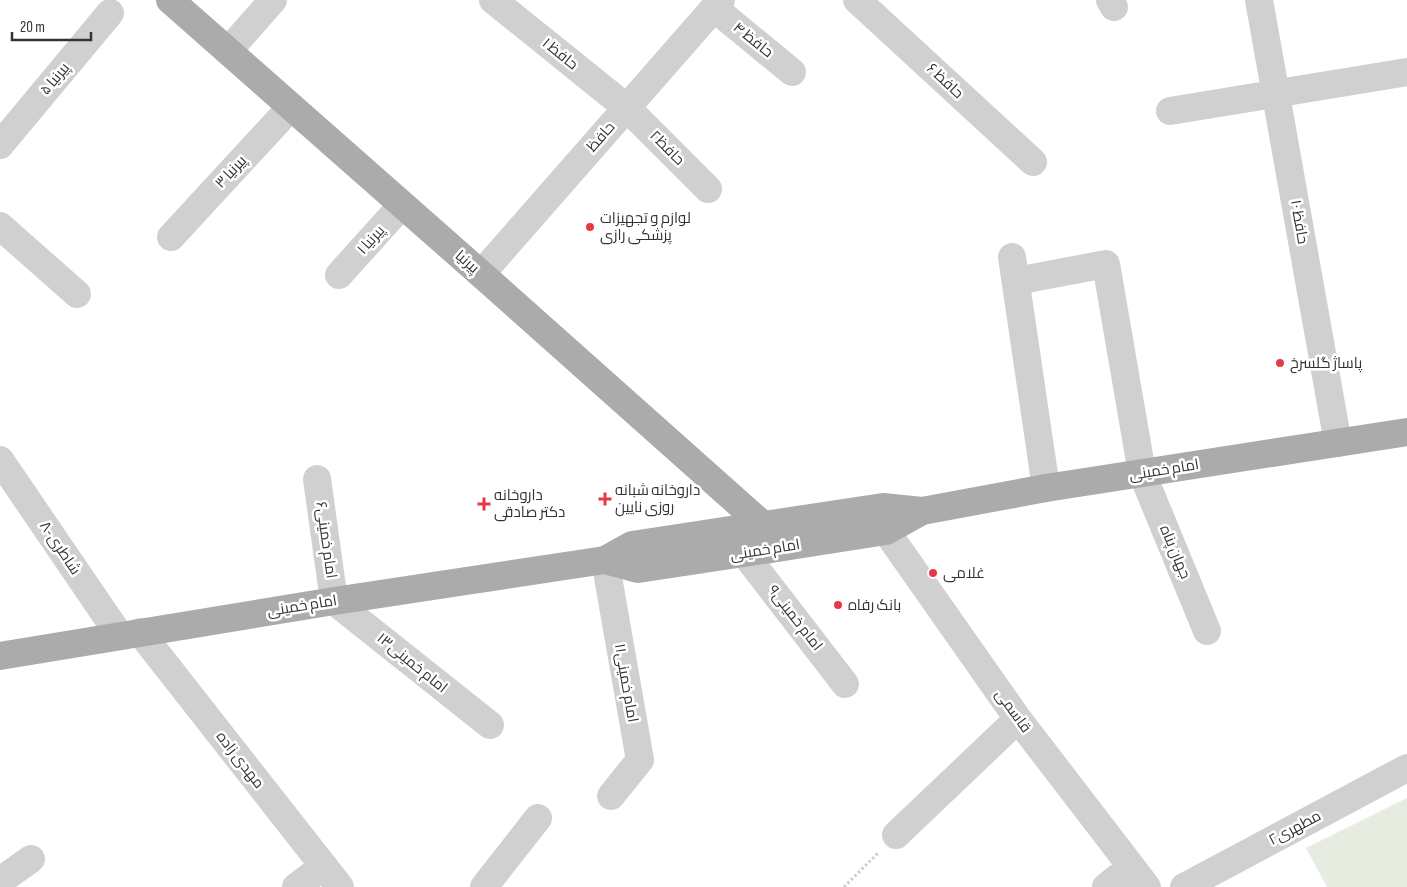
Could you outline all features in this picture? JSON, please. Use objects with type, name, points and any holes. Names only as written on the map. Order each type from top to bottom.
[{"type":"main road","name":"پیرنیا","points":[[170,0],[763,525]]},
{"type":"main road","name":"امام خمینی","points":[[605,560],[638,569],[886,531],[922,512],[1046,488],[1407,432]]},
{"type":"main road","name":"امام خمینی","points":[[0,656],[334,601],[605,560],[632,545],[882,507],[922,512]]},
{"type":"street","points":[[228,51],[273,0]]},
{"type":"street","name":"حافظ ۱","points":[[493,0],[627,108]]},
{"type":"street","name":"حافظ ۶","points":[[857,0],[1033,162]]},
{"type":"street","name":"حافظ ۱۰","points":[[1259,0],[1338,443]]},
{"type":"street","name":"حافظ","points":[[481,274],[717,4]]},
{"type":"street","name":"حافظ ۴","points":[[717,4],[792,72]]},
{"type":"street","name":"پیرنیا ۵","points":[[0,145],[110,13]]},
{"type":"street","points":[[1170,111],[1407,72]]},
{"type":"street","name":"پیرنیا ۳","points":[[171,237],[291,107]]},
{"type":"street","name":"حافظ۲","points":[[627,108],[708,189]]},
{"type":"street","name":"پیرنیا ۱","points":[[339,275],[402,205]]},
{"type":"street","points":[[0,226],[77,294]]},
{"type":"street","name":"جهان پناه","points":[[1046,488],[1014,269],[1106,264],[1142,473],[1207,631]]},
{"type":"street","name":"۸-شاطری","points":[[0,460],[130,634]]},
{"type":"street","name":"امام خمینی۶","points":[[317,479],[334,601]]},
{"type":"street","name":"قاسمی","points":[[886,531],[1018,719],[1139,877]]},
{"type":"street","name":"امام خمینی۹","points":[[744,553],[845,684]]},
{"type":"street","name":"امام خمینی۱۱","points":[[605,560],[640,760],[611,796]]},
{"type":"street","name":"امام خمینی۱۳","points":[[334,601],[490,725]]},
{"type":"street","name":"مهدی زاده","points":[[130,634],[340,887]]},
{"type":"street","points":[[896,835],[1018,719]]},
{"type":"street","points":[[1397,773],[1407,748]]},
{"type":"street","name":"مطهری۲","points":[[1184,887],[1397,773]]},
{"type":"street","points":[[484,887],[538,818]]},
{"type":"street","points":[[0,881],[31,859]]},
{"type":"street","points":[[296,887],[324,866]]},
{"type":"street","points":[[1106,887],[1139,877]]},
{"type":"path","points":[[844,887],[896,835]]},
{"type":"shaded area","points":[[1407,798],[1407,887],[1327,887],[1306,848]]},
{"type":"place","name":"لوازم و تجهیزات پزشکی رازی","points":[[590,227]]},
{"type":"place","name":"پاساژ گلسرخ","points":[[1280,363]]},
{"type":"place","name":"داروخانه شبانه روزی نایین","points":[[605,499]]},
{"type":"place","name":"داروخانه دکتر صادقی","points":[[484,504]]},
{"type":"place","name":"غلامی","points":[[933,573]]},
{"type":"place","name":"بانک رفاه","points":[[838,605]]}]
